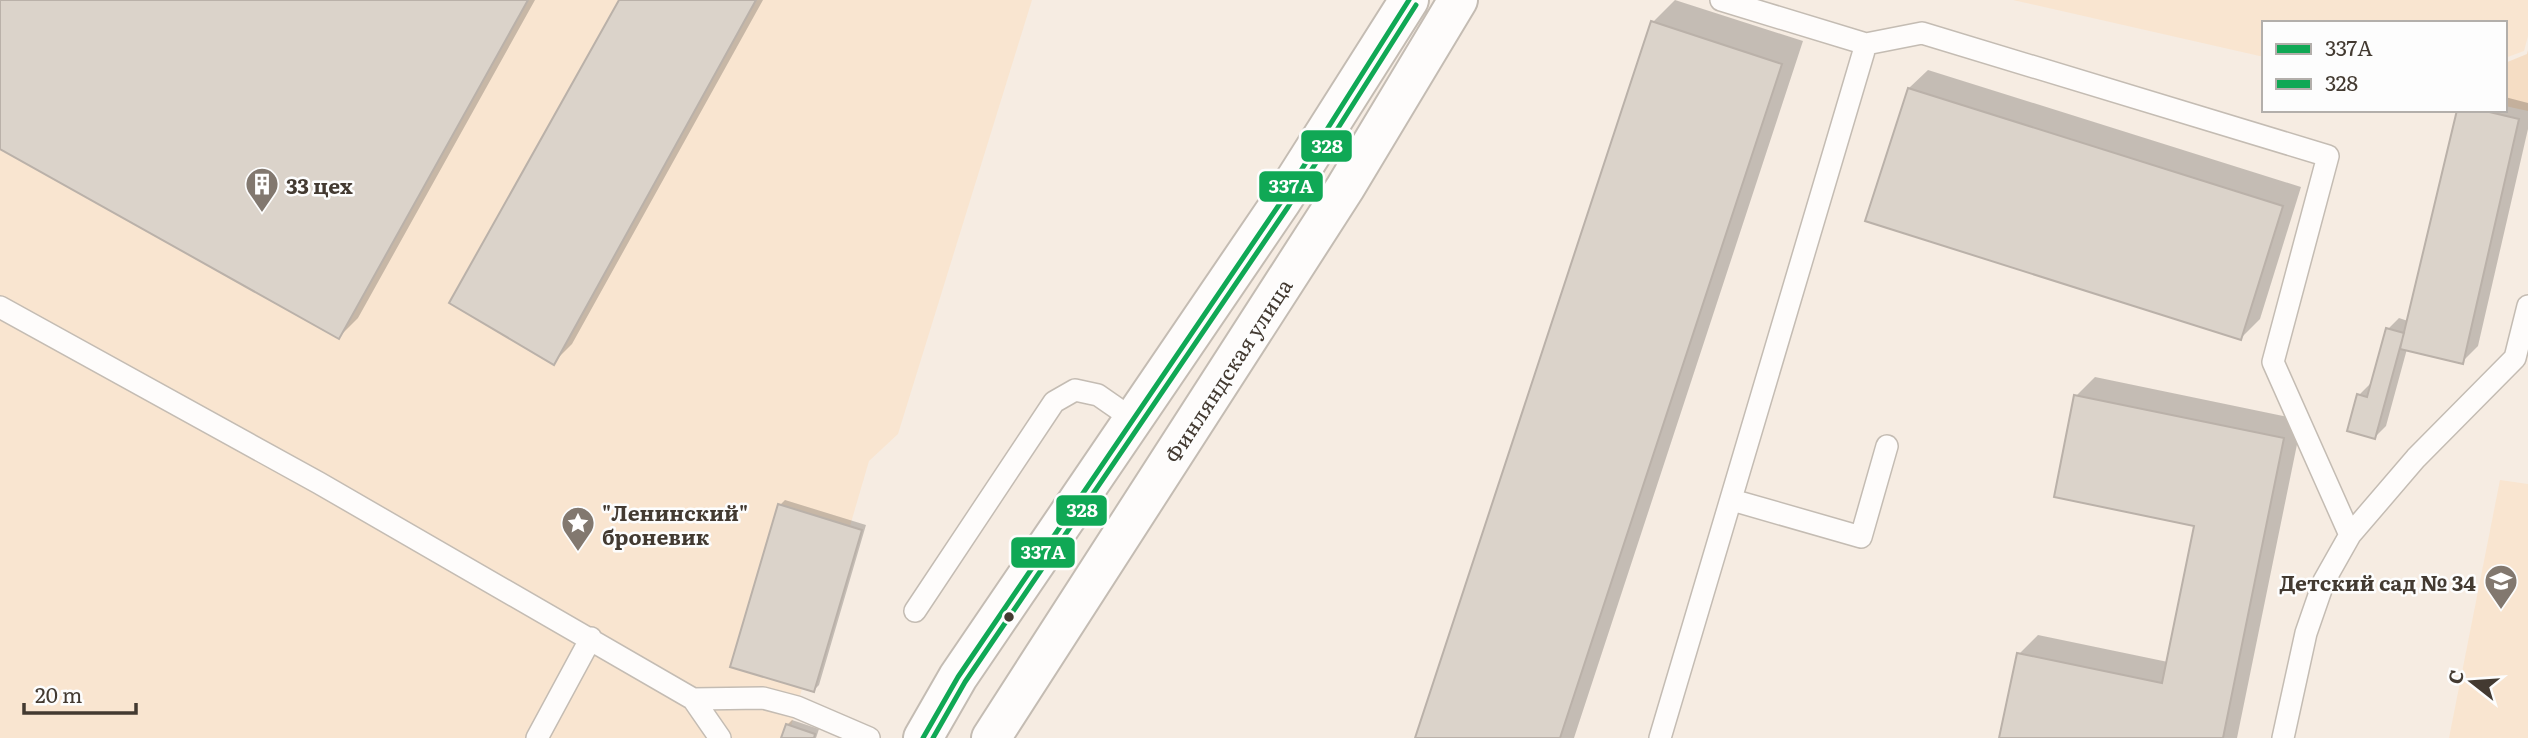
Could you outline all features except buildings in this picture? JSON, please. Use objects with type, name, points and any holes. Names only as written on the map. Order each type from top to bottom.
[{"type":"street","points":[[923,738],[958,677],[1281,202],[1409,0]]},
{"type":"street","name":"Финляндская улица","points":[[991,738],[1345,188],[1458,0]]},
{"type":"lane","points":[[1721,0],[1866,44],[1922,33],[2328,156],[2273,362],[2350,535]]},
{"type":"lane","points":[[1660,738],[1866,44]]},
{"type":"lane","points":[[2283,738],[2306,633],[2324,581],[2350,535],[2416,458],[2515,358],[2528,306]]},
{"type":"lane","points":[[0,307],[296,470],[694,699],[720,738]]},
{"type":"lane","points":[[915,611],[1054,402],[1075,390],[1098,395],[1134,420]]},
{"type":"lane","points":[[1732,500],[1861,537],[1887,446]]},
{"type":"lane","points":[[537,738],[592,638]]},
{"type":"lane","points":[[694,699],[763,698],[797,707],[869,738]]},
{"type":"shaded area","points":[[0,0],[1032,0],[898,434],[869,461],[850,526],[862,530],[840,606],[814,692],[802,689],[791,726],[815,734],[814,738],[0,738]]},
{"type":"shaded area","points":[[2013,0],[2528,0],[2528,36],[2524,51],[2507,57],[2507,21],[2262,21],[2262,57]]},
{"type":"shaded area","points":[[2528,50],[2528,111],[2507,106],[2507,62],[2527,54]]},
{"type":"shaded area","name":"Детский сад № 34","points":[[2500,480],[2528,484],[2528,738],[2449,738]]},
{"type":"transit line","name":"337А","points":[[923,738],[958,677],[1281,202],[1409,0]]},
{"type":"transit line","name":"328","points":[[933,738],[965,682],[1288,207],[1416,5]]},
{"type":"place","name":"33 цех","points":[[262,214]]},
{"type":"place","name":"\"Ленинский\" броневик","points":[[578,553]]},
{"type":"place","name":"Детский сад № 34","points":[[2501,611]]}]
